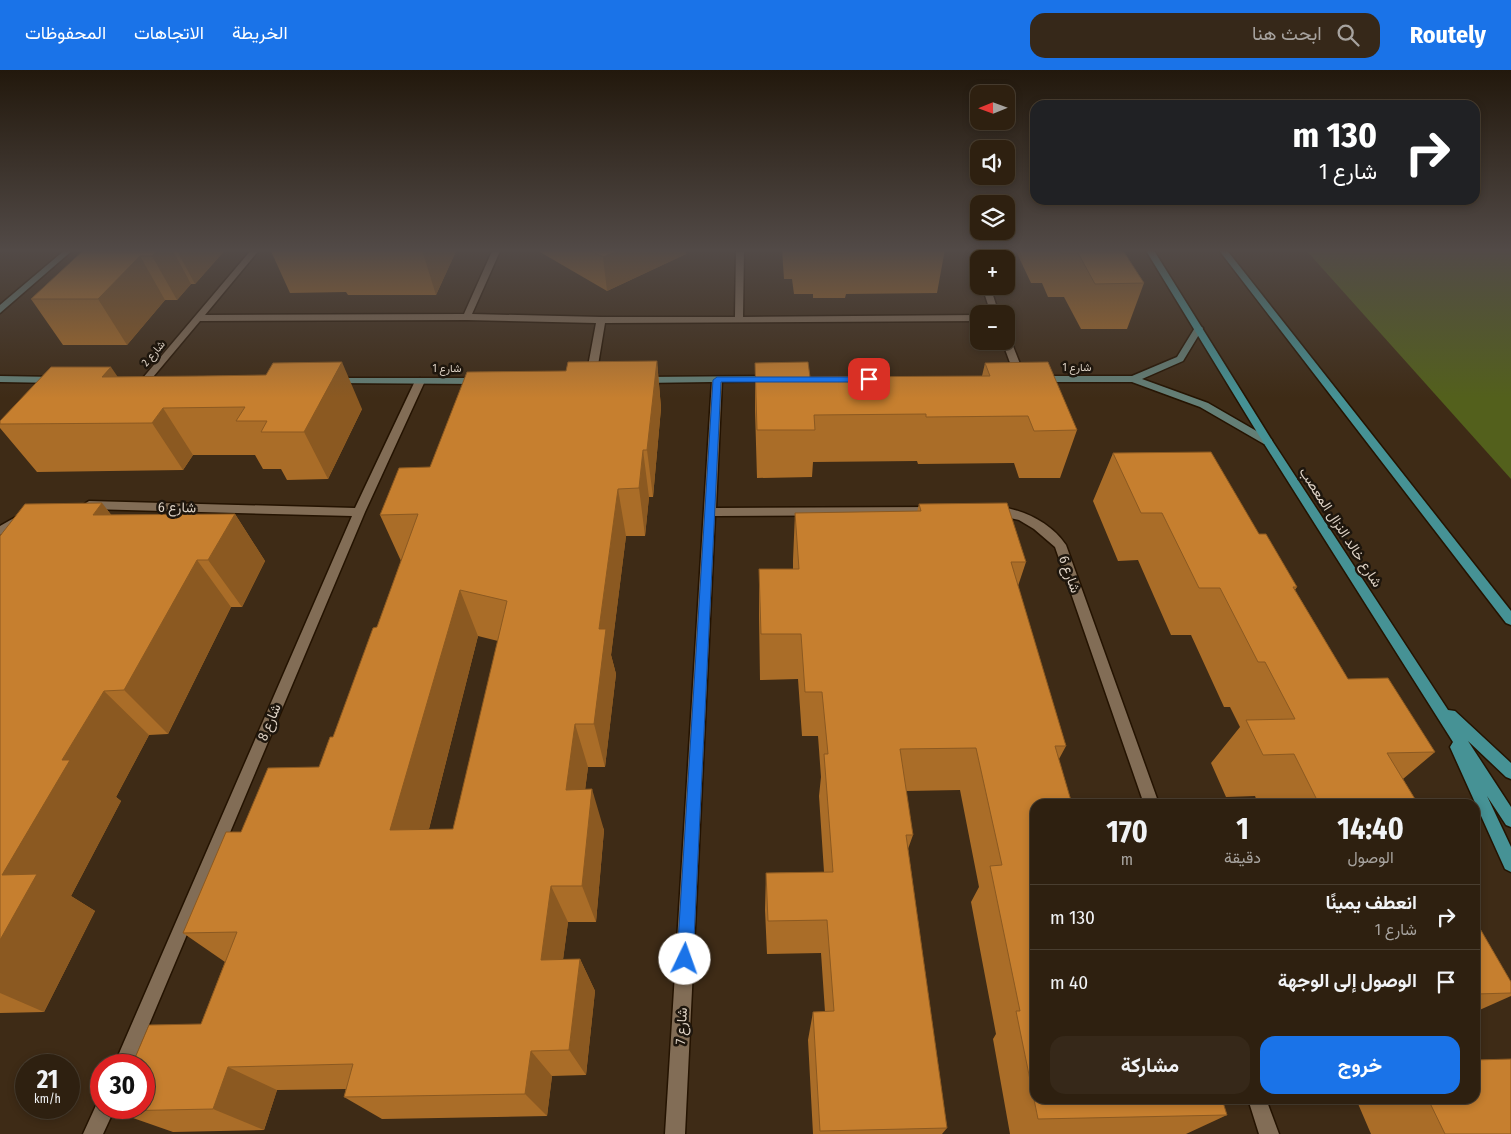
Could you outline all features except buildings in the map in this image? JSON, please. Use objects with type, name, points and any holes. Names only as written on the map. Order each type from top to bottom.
[{"type":"main road","name":"شارع خالد النزال المعصب","points":[[1180,299],[1268,442],[1511,820]]},
{"type":"main road","points":[[1261,299],[1511,620]]},
{"type":"main road","points":[[1436,701],[1511,772]]},
{"type":"main road","points":[[1436,701],[1511,864]]},
{"type":"street","points":[[0,310],[13,299]]},
{"type":"street","name":"شارع 2","points":[[145,381],[214,299]]},
{"type":"street","points":[[467,317],[475,299]]},
{"type":"street","points":[[739,299],[739,318]]},
{"type":"street","points":[[198,318],[467,317],[601,320],[970,318]]},
{"type":"street","points":[[591,380],[601,320]]},
{"type":"street","name":"شارع 1","points":[[1133,379],[1180,359],[1199,328]]},
{"type":"street","name":"شارع 1","points":[[1008,350],[1016,379],[1133,379],[1204,405],[1268,442]]},
{"type":"street","points":[[0,379],[66,380]]},
{"type":"street","points":[[630,380],[786,379]]},
{"type":"street","name":"شارع 7","points":[[675,1134],[717,380]]},
{"type":"street","name":"شارع 1","points":[[321,381],[486,381]]},
{"type":"street","name":"شارع 8","points":[[128,1054],[359,512],[420,381]]},
{"type":"street","name":"شارع 6","points":[[73,505],[359,512]]},
{"type":"street","name":"شارع 6","points":[[984,511],[1004,510],[1035,521],[1060,545],[1150,799]]},
{"type":"street","points":[[709,512],[945,511]]},
{"type":"street","points":[[0,531],[23,517],[31,515]]},
{"type":"street","points":[[1259,1104],[1269,1134]]},
{"type":"street","points":[[93,1134],[100,1119]]},
{"type":"green space","points":[[1349,299],[1511,299],[1511,479]]},
{"type":"route","points":[[685,959],[717,380],[869,379]]}]
